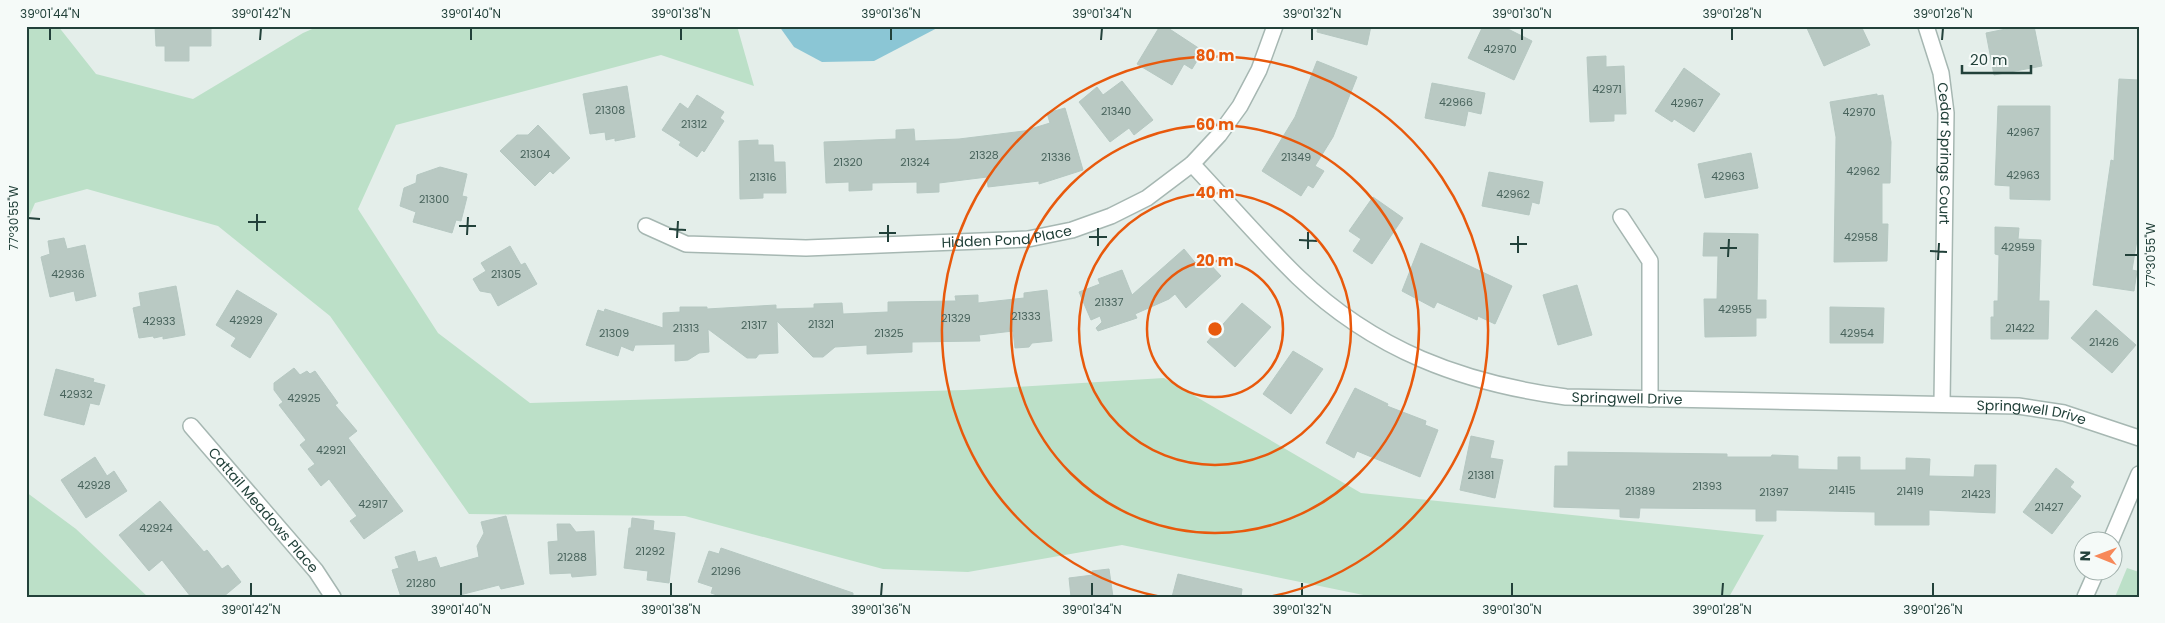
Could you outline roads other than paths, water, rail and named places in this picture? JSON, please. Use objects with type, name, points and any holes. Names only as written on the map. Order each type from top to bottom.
[{"type":"street","name":"Hidden Pond Place","points":[[646,226],[686,244],[806,248],[1028,239],[1072,230],[1111,216],[1147,198],[1192,164],[1219,135],[1240,106],[1259,70],[1275,26]]},
{"type":"street","name":"Cedar Springs Court","points":[[1926,26],[1940,74],[1946,112],[1942,404]]},
{"type":"street","name":"Springwell Drive","points":[[1192,164],[1305,283],[1334,308],[1376,336],[1420,360],[1468,378],[1516,390],[1566,397],[2018,406],[2064,413],[2139,438]]},
{"type":"street","points":[[1621,217],[1650,261],[1650,399]]},
{"type":"street","name":"Cattail Meadows Place","points":[[191,426],[316,571],[333,597]]},
{"type":"street","points":[[2115,530],[2139,474]]},
{"type":"street","points":[[2085,597],[2093,580]]},
{"type":"water","points":[[779,26],[941,26],[874,61],[822,62],[794,47]]}]
